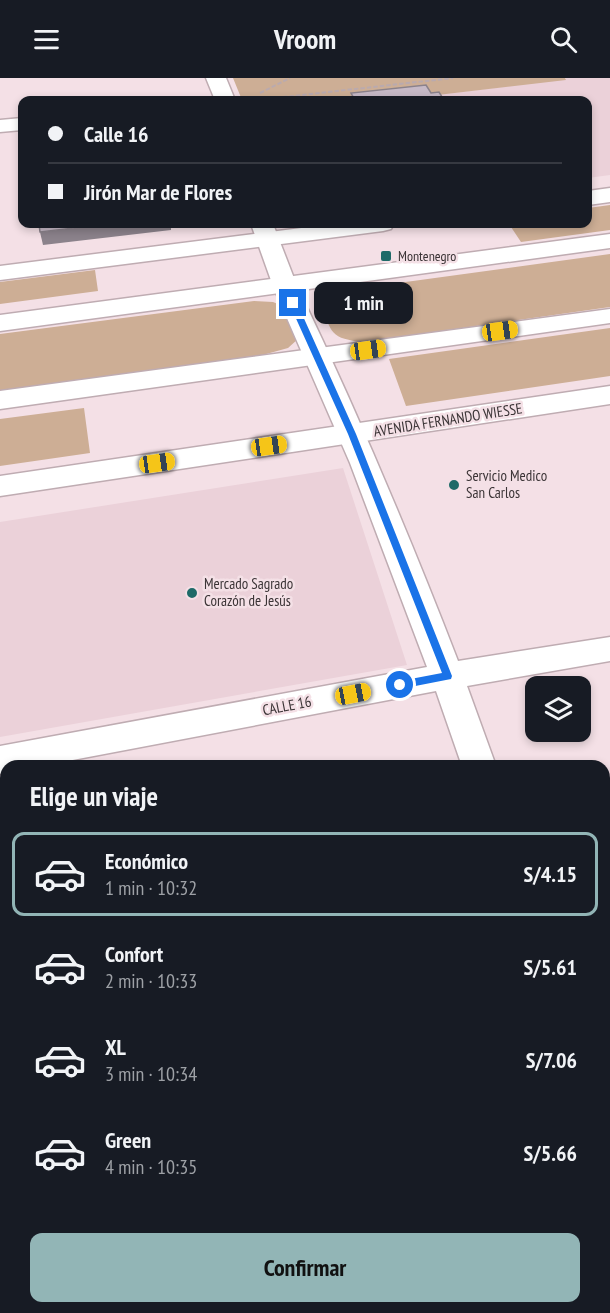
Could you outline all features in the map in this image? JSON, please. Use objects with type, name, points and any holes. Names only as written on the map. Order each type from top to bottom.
[{"type":"main road","points":[[216,78],[223,96]]},
{"type":"main road","points":[[0,126],[18,124]]},
{"type":"main road","points":[[592,197],[610,195]]},
{"type":"main road","points":[[0,273],[265,231],[316,228]]},
{"type":"main road","points":[[265,231],[285,286],[352,434],[447,676],[477,760]]},
{"type":"main road","points":[[0,323],[610,241]]},
{"type":"main road","points":[[0,400],[610,316]]},
{"type":"main road","name":"AVENIDA FERNANDO WIESSE","points":[[0,486],[610,395]]},
{"type":"main road","name":"CALLE 16","points":[[0,760],[447,676],[610,649]]},
{"type":"path","points":[[255,96],[291,78]]},
{"type":"path","points":[[419,78],[422,82]]},
{"type":"path","points":[[293,96],[453,78]]},
{"type":"shaded area","points":[[233,78],[565,78],[566,80],[429,96],[240,96]]},
{"type":"shaded area","points":[[610,78],[610,175],[592,177],[592,96],[428,96],[566,79]]},
{"type":"shaded area","points":[[610,205],[610,230],[521,242],[512,228],[592,228],[592,207]]},
{"type":"shaded area","points":[[610,254],[610,307],[364,342],[338,336],[327,321],[322,302],[330,293],[347,290]]},
{"type":"shaded area","points":[[95,270],[98,291],[0,304],[0,282]]},
{"type":"shaded area","points":[[254,301],[273,302],[283,306],[298,339],[288,348],[259,356],[0,392],[0,334]]},
{"type":"shaded area","points":[[610,328],[610,376],[406,406],[389,359]]},
{"type":"shaded area","points":[[84,408],[90,453],[0,466],[0,419]]},
{"type":"shaded area","name":"Mercado Sagrado Corazón de Jesús","points":[[343,468],[407,665],[0,737],[0,522]]},
{"type":"building","points":[[426,85],[431,93],[439,92],[442,96],[353,96],[351,93]]},
{"type":"building","points":[[40,228],[74,228],[40,232]]},
{"type":"place","name":"Montenegro","points":[[386,256]]},
{"type":"place","name":"Servicio Medico San Carlos","points":[[454,485]]},
{"type":"place","name":"Mercado Sagrado Corazón de Jesús","points":[[192,593]]},
{"type":"route","points":[[293,303],[352,434],[447,676],[400,685]]}]
